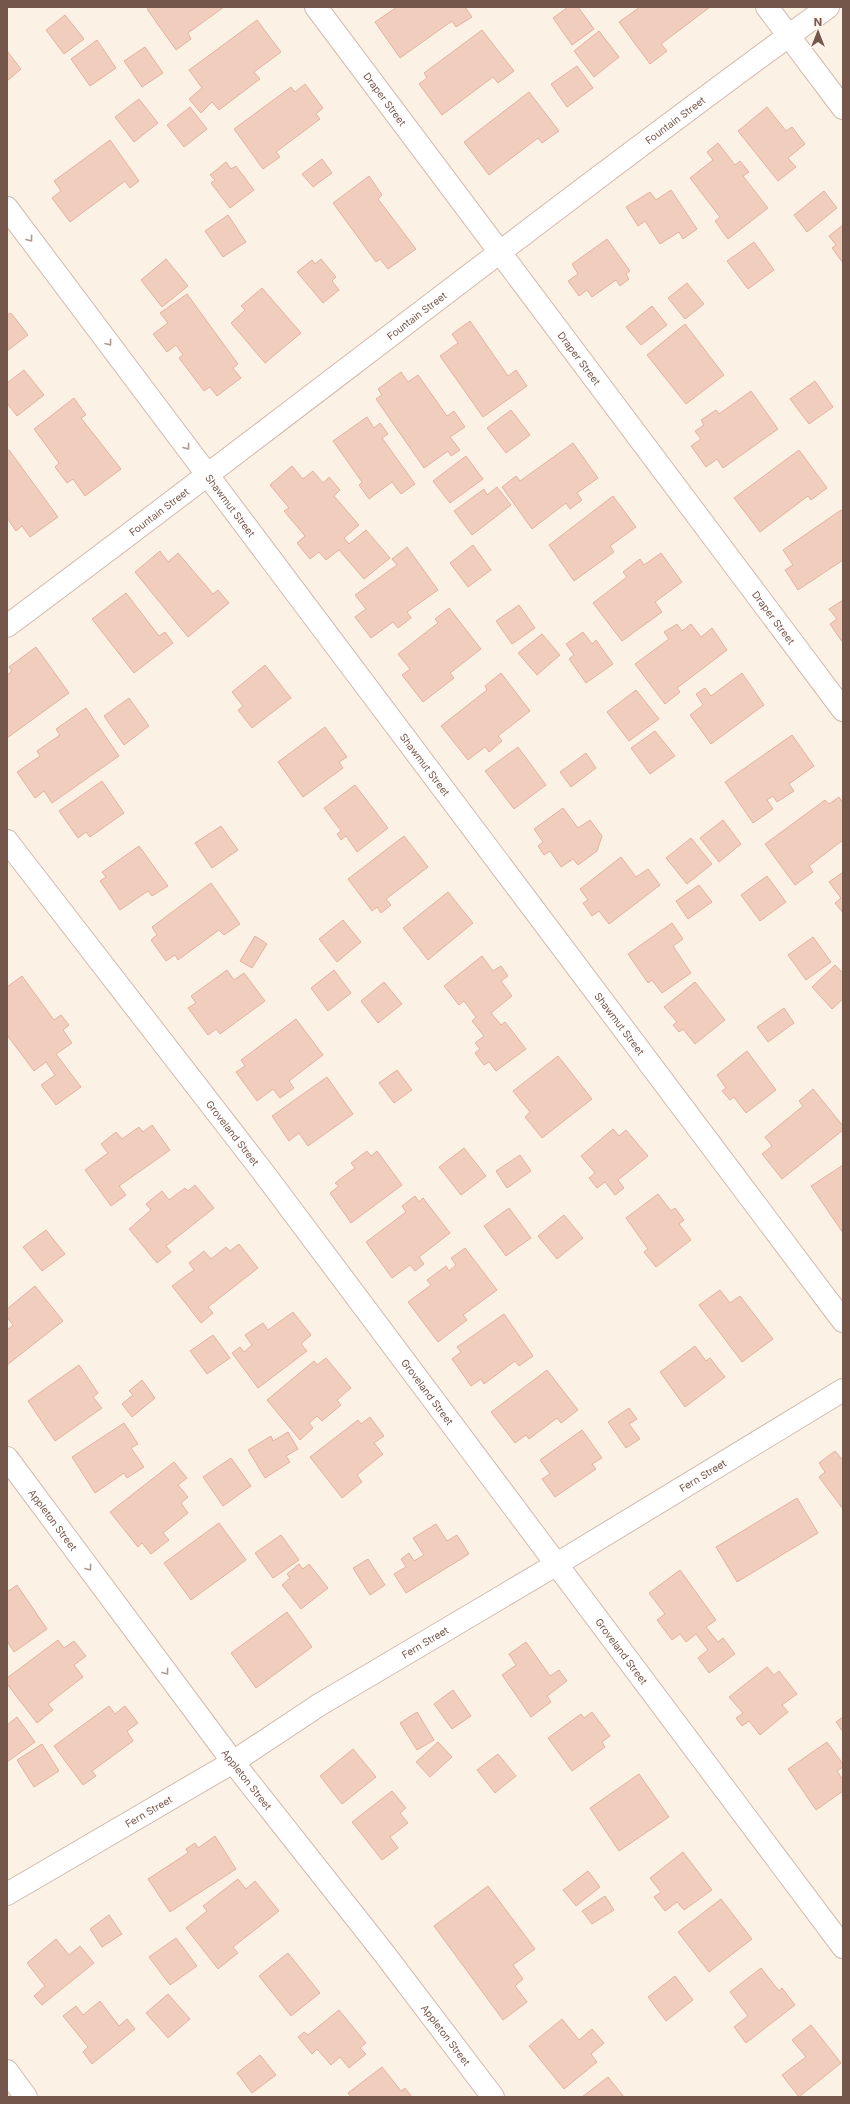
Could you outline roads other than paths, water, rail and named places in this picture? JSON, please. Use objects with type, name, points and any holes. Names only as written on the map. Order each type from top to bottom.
[{"type":"street","name":"Draper Street","points":[[316,7],[843,710]]},
{"type":"street","points":[[767,7],[843,108]]},
{"type":"street","name":"Fountain Street","points":[[7,626],[208,476],[500,252],[828,7]]},
{"type":"street","name":"Shawmut Street","points":[[7,208],[843,1321]]},
{"type":"street","name":"Groveland Street","points":[[7,841],[267,1179],[843,1947]]},
{"type":"street","name":"Fern Street","points":[[7,1894],[233,1762],[319,1706],[557,1564],[843,1390]]},
{"type":"street","name":"Appleton Street","points":[[7,1458],[233,1762],[383,1952],[493,2097]]},
{"type":"street","points":[[7,2071],[26,2097]]}]
